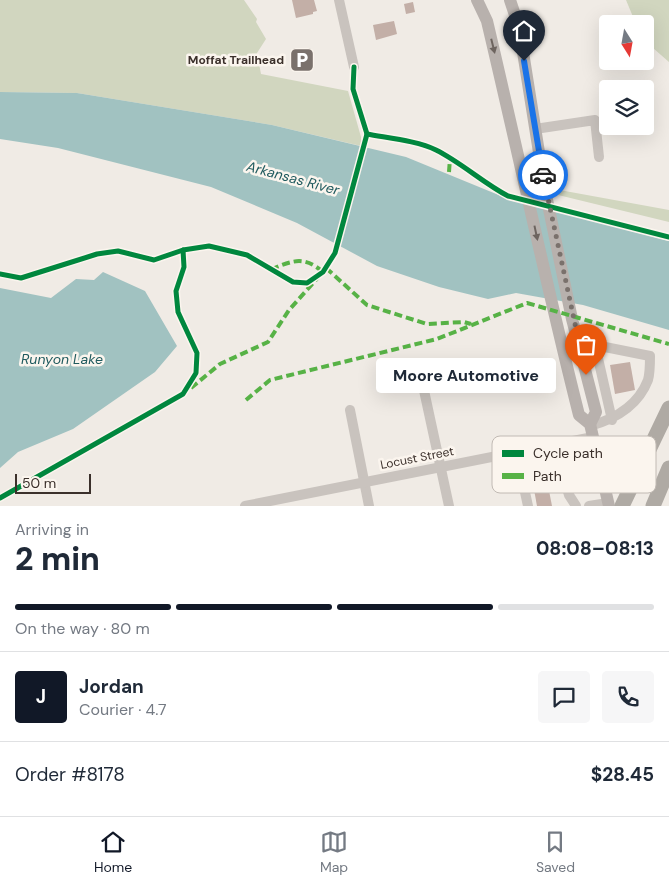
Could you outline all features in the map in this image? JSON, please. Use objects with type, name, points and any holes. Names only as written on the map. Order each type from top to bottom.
[{"type":"highway","points":[[655,436],[669,408]]},
{"type":"highway","points":[[653,506],[669,468]]},
{"type":"highway","points":[[613,505],[622,493]]},
{"type":"main road","points":[[477,0],[487,21],[579,414],[591,429],[593,436]]},
{"type":"main road","points":[[512,0],[519,27],[545,190],[572,319],[596,412],[591,429]]},
{"type":"street","points":[[339,0],[354,67]]},
{"type":"street","points":[[535,129],[595,120],[599,157]]},
{"type":"street","points":[[595,345],[650,356],[648,380],[634,404],[612,420],[595,345]]},
{"type":"street","points":[[420,372],[450,506]]},
{"type":"street","points":[[350,410],[369,506]]},
{"type":"street","name":"Locust Street","points":[[574,436],[612,420]]},
{"type":"street","name":"Locust Street","points":[[245,506],[291,495],[492,456]]},
{"type":"street","points":[[525,493],[528,506]]},
{"type":"street","points":[[568,493],[576,506]]},
{"type":"street","points":[[291,495],[293,506]]},
{"type":"street","points":[[589,506],[613,505]]},
{"type":"green space","points":[[0,0],[244,0],[257,19],[256,22],[266,39],[257,53],[261,74],[348,91],[361,137],[361,146],[272,125],[77,93],[0,92]]},
{"type":"green space","points":[[626,0],[669,0],[669,62],[654,49],[654,15],[632,15]]},
{"type":"green space","points":[[554,189],[669,210],[669,222],[554,194]]},
{"type":"water","name":"Arkansas River","points":[[0,92],[77,93],[272,125],[406,157],[506,198],[669,241],[669,330],[583,305],[516,293],[488,299],[439,287],[377,266],[297,223],[211,187],[58,148],[0,139]]},
{"type":"water","name":"Runyon Lake","points":[[103,272],[145,291],[177,346],[155,372],[73,429],[18,452],[0,468],[0,288],[51,298],[76,279],[94,280]]},
{"type":"building","points":[[292,0],[314,0],[317,11],[313,12],[313,14],[296,18]]},
{"type":"building","points":[[413,2],[415,12],[406,14],[404,4]]},
{"type":"building","points":[[394,21],[397,34],[376,40],[373,25]]},
{"type":"building","points":[[630,362],[635,390],[615,394],[610,365]]},
{"type":"building","points":[[535,493],[549,493],[552,506],[537,506]]},
{"type":"marked path","points":[[449,172],[450,158]]},
{"type":"marked path","points":[[191,388],[220,364],[268,342],[289,310],[323,272],[310,264],[299,261],[272,269]]},
{"type":"marked path","points":[[326,268],[367,305],[427,324],[464,322],[471,324]]},
{"type":"marked path","points":[[246,400],[270,380],[437,339],[527,303],[669,344]]},
{"type":"cycle path","points":[[354,67],[353,89],[367,134]]},
{"type":"cycle path","points":[[0,274],[21,278],[97,254],[118,251],[154,260],[183,250],[209,246],[247,255],[293,282],[307,283],[323,272],[335,253],[367,134],[412,142],[436,150],[508,196],[669,237]]},
{"type":"cycle path","points":[[0,498],[183,394],[196,373],[197,353],[178,312],[176,291],[184,267],[183,250]]},
{"type":"way so far","points":[[543,175],[572,319],[586,375]]},
{"type":"place","name":"Moffat Trailhead","points":[[302,60]]},
{"type":"place","name":"Moore Automotive","points":[[586,375]]},
{"type":"route","points":[[524,61],[543,175]]}]
